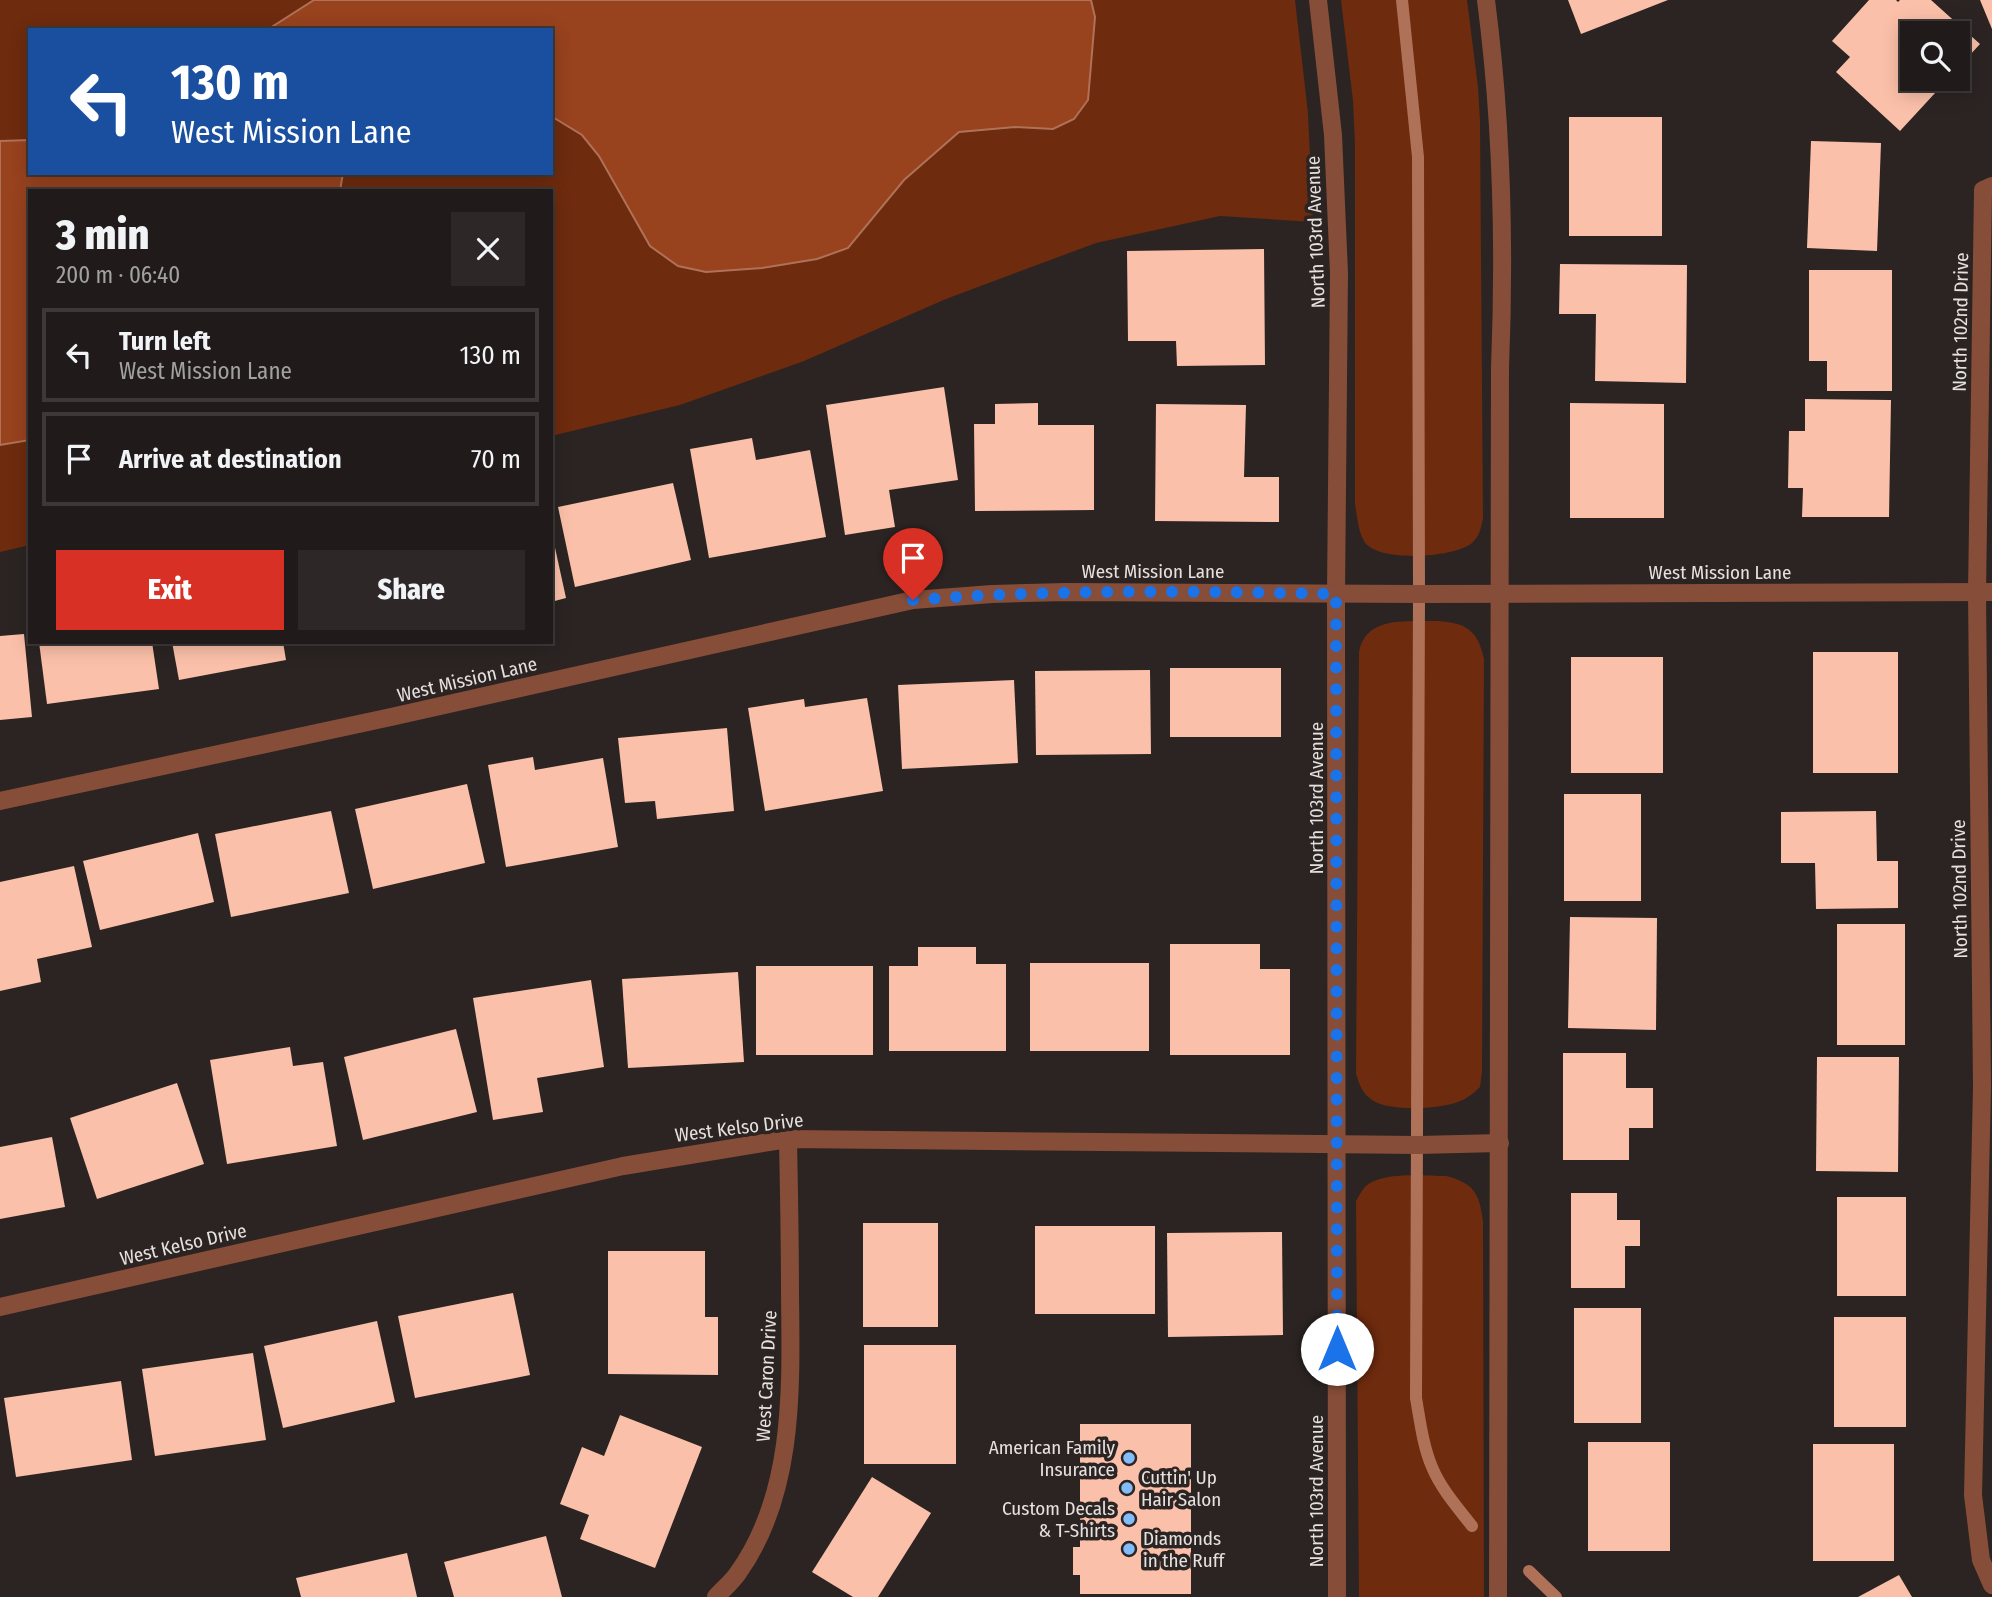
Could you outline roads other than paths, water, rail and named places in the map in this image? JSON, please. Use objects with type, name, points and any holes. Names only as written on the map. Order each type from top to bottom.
[{"type":"street","name":"North 103rd Avenue","points":[[1318,0],[1333,135],[1337,220],[1337,1597]]},
{"type":"street","points":[[1486,0],[1496,76],[1502,167],[1504,268],[1500,368],[1498,1597]]},
{"type":"street","name":"North 102nd Drive","points":[[1987,188],[1987,1087],[1973,1495],[1981,1560],[1992,1585]]},
{"type":"street","name":"West Mission Lane","points":[[0,801],[913,600],[1066,592],[1985,593]]},
{"type":"street","name":"West Kelso Drive","points":[[0,1307],[623,1166],[788,1139],[1500,1143]]},
{"type":"street","name":"West Caron Drive","points":[[716,1597],[737,1574],[758,1538],[777,1489],[787,1429],[791,1362],[788,1139]]},
{"type":"waterway","points":[[1402,0],[1418,157],[1416,1398],[1424,1442],[1432,1467],[1445,1491],[1472,1526]]},
{"type":"waterway","points":[[1529,1571],[1556,1597]]},
{"type":"place","name":"American Family Insurance","points":[[1129,1458]]},
{"type":"place","name":"Cuttin' Up Hair Salon","points":[[1127,1488]]},
{"type":"place","name":"Custom Decals & T-Shirts","points":[[1129,1519]]},
{"type":"place","name":"Diamonds in the Ruff","points":[[1129,1549]]}]
